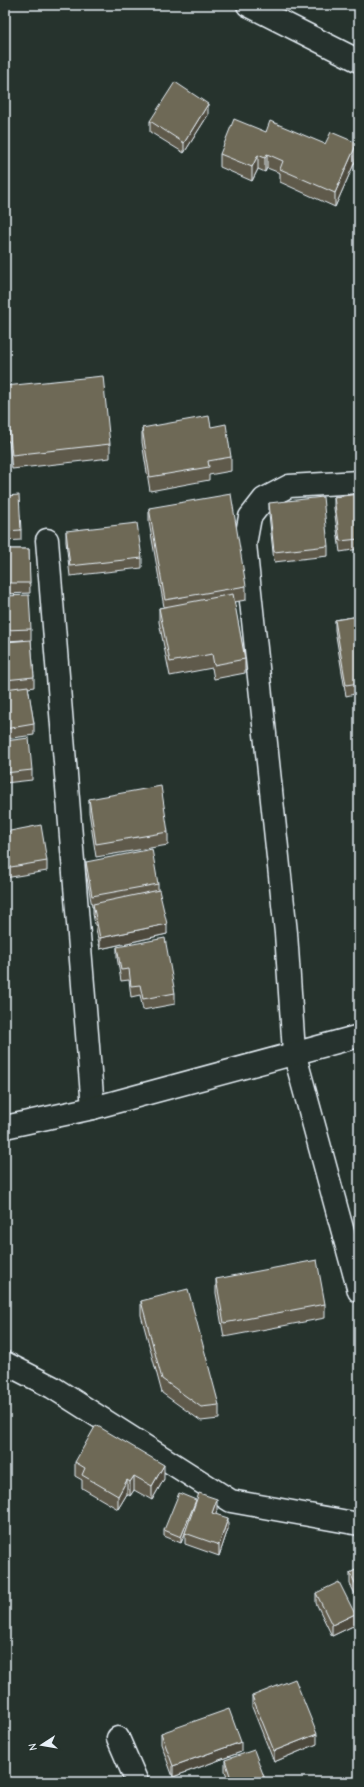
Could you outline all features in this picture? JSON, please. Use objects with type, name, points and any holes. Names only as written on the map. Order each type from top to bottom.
[{"type":"street","points":[[248,5],[359,61]]},
{"type":"street","points":[[359,482],[288,486],[264,500],[250,517],[244,544],[286,933],[294,1052],[359,1292]]},
{"type":"street","points":[[47,540],[93,1108]]},
{"type":"street","points":[[5,1127],[93,1108],[294,1052],[359,1036]]},
{"type":"street","points":[[5,1363],[52,1387],[231,1501],[359,1524]]},
{"type":"street","points":[[118,1738],[137,1782]]},
{"type":"building","points":[[175,82],[208,104],[184,143],[150,121]]},
{"type":"building","points":[[234,119],[266,132],[270,121],[325,144],[331,132],[357,143],[335,193],[280,169],[283,161],[267,154],[265,158],[258,155],[252,167],[220,154]]},
{"type":"building","points":[[103,376],[110,444],[12,455],[9,427],[5,428],[5,386]]},
{"type":"building","points":[[209,416],[211,427],[226,424],[231,457],[208,461],[209,467],[150,477],[142,428]]},
{"type":"building","points":[[231,494],[246,586],[165,600],[149,508]]},
{"type":"building","points":[[359,494],[359,539],[340,541],[334,497]]},
{"type":"building","points":[[19,495],[21,530],[5,531],[5,496]]},
{"type":"building","points":[[323,497],[328,546],[274,552],[269,503]]},
{"type":"building","points":[[137,523],[142,558],[70,566],[66,531]]},
{"type":"building","points":[[5,549],[29,549],[30,583],[5,583]]},
{"type":"building","points":[[233,594],[245,659],[214,665],[212,654],[170,662],[159,608]]},
{"type":"building","points":[[29,595],[31,629],[5,630],[5,596]]},
{"type":"building","points":[[359,616],[359,683],[346,685],[335,620]]},
{"type":"building","points":[[31,640],[34,677],[5,680],[5,642]]},
{"type":"building","points":[[28,686],[34,724],[5,729],[5,689]]},
{"type":"building","points":[[29,738],[32,770],[5,773],[5,741]]},
{"type":"building","points":[[161,786],[168,832],[96,844],[89,799]]},
{"type":"building","points":[[41,825],[47,861],[5,868],[5,832]]},
{"type":"building","points":[[152,849],[158,884],[92,896],[86,862]]},
{"type":"building","points":[[159,890],[167,924],[100,938],[93,904]]},
{"type":"building","points":[[165,938],[175,993],[143,999],[140,985],[131,986],[129,969],[121,970],[117,947]]},
{"type":"building","points":[[317,1260],[325,1304],[224,1323],[216,1279]]},
{"type":"building","points":[[188,1289],[219,1405],[201,1407],[162,1379],[141,1301]]},
{"type":"building","points":[[96,1425],[164,1465],[152,1486],[134,1476],[130,1482],[127,1480],[118,1496],[82,1475],[85,1468],[75,1462]]},
{"type":"building","points":[[179,1493],[196,1500],[181,1537],[164,1530]]},
{"type":"building","points":[[199,1493],[217,1499],[212,1513],[228,1518],[219,1545],[185,1533]]},
{"type":"building","points":[[359,1568],[359,1584],[356,1585],[350,1573]]},
{"type":"building","points":[[339,1582],[355,1614],[332,1625],[316,1593]]},
{"type":"building","points":[[295,1679],[317,1734],[274,1751],[252,1696]]},
{"type":"building","points":[[229,1709],[241,1742],[173,1766],[161,1733]]},
{"type":"building","points":[[254,1750],[266,1782],[232,1782],[225,1760]]}]
